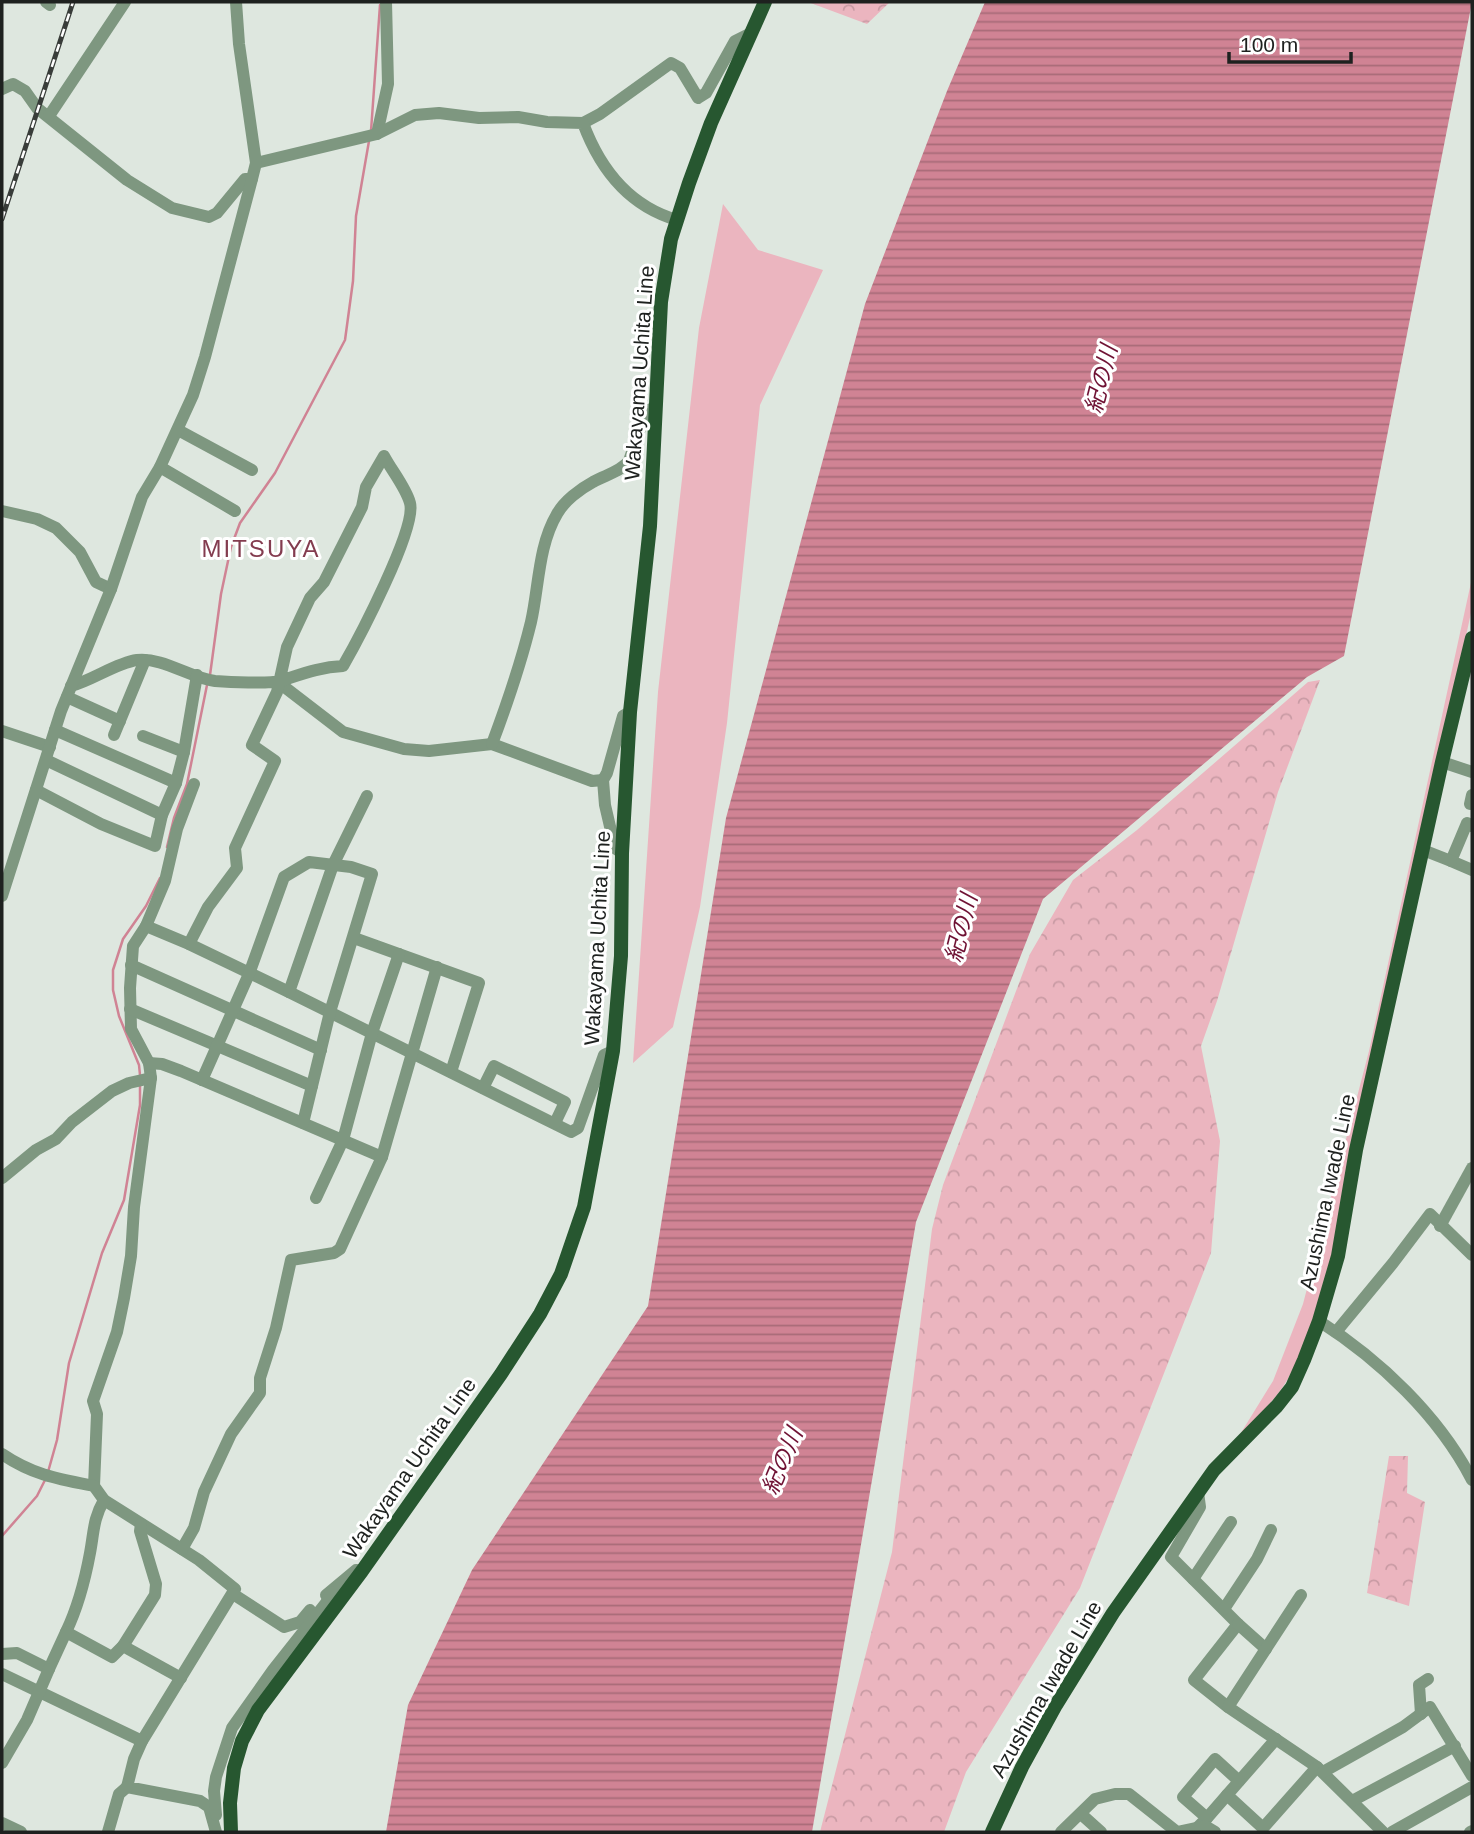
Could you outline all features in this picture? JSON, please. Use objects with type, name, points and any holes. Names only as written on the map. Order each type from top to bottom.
[{"type":"main road","name":"Wakayama Uchita Line","points":[[231,1832],[230,1803],[234,1768],[242,1741],[258,1710],[362,1572],[540,1314],[561,1273],[584,1208],[613,1051],[621,956],[622,853],[630,712],[650,526],[661,302],[671,239],[677,220],[711,123],[765,2]]},
{"type":"main road","name":"Azushima Iwade Line","points":[[992,1832],[1022,1767],[1056,1705],[1114,1613],[1214,1470],[1292,1387],[1319,1321],[1338,1256],[1356,1150],[1472,638]]},
{"type":"street","points":[[49,117],[125,2]]},
{"type":"street","points":[[2,896],[55,730],[111,589],[142,497],[178,430],[205,357],[252,179],[256,163],[239,44],[236,2]]},
{"type":"street","points":[[377,134],[388,84],[386,2]]},
{"type":"street","points":[[256,163],[377,134],[415,115],[439,113],[480,118],[518,117],[547,122],[583,123],[600,114],[671,63],[680,68],[698,98],[706,93],[735,41],[751,33]]},
{"type":"street","points":[[2,89],[13,84],[19,86],[37,107],[127,180],[172,208],[209,217],[217,213],[245,179],[252,179]]},
{"type":"street","points":[[583,123],[591,145],[605,169],[621,188],[661,215],[677,220]]},
{"type":"street","points":[[492,744],[520,660],[531,621],[543,551],[557,514],[575,494],[592,482],[624,467],[629,461],[646,411],[656,407]]},
{"type":"street","points":[[178,430],[252,470]]},
{"type":"street","points":[[69,691],[135,660],[145,660],[205,678],[278,682],[319,667],[343,666],[366,625],[406,531],[411,512],[410,502],[384,456],[366,487],[362,507],[324,582],[310,598],[287,647],[278,682],[276,692],[252,745],[275,761],[236,848],[237,868],[208,907],[189,944]]},
{"type":"street","points":[[160,467],[235,511]]},
{"type":"street","points":[[2,511],[37,519],[56,528],[80,552],[96,582],[111,589]]},
{"type":"street","points":[[114,736],[145,660]]},
{"type":"street","points":[[36,790],[101,824],[155,846],[162,815],[176,783],[205,678]]},
{"type":"street","points":[[278,682],[343,732],[404,749],[429,751],[492,744],[592,781],[603,780]]},
{"type":"street","points":[[69,691],[120,721]]},
{"type":"street","points":[[622,853],[615,848],[605,805],[603,780],[623,716],[630,712]]},
{"type":"street","points":[[55,730],[176,783]]},
{"type":"street","points":[[2,731],[162,815]]},
{"type":"street","points":[[143,736],[184,752]]},
{"type":"street","points":[[1442,762],[1472,772]]},
{"type":"street","points":[[108,1832],[119,1794],[127,1787],[142,1741],[235,1589],[182,1549],[104,1500],[94,1486],[97,1414],[93,1401],[117,1332],[124,1298],[131,1256],[149,1077],[149,1063],[131,1029],[133,946],[146,926],[165,881],[177,829],[194,784]]},
{"type":"street","points":[[289,992],[333,865],[367,796]]},
{"type":"street","points":[[1451,861],[1467,823],[1472,826]]},
{"type":"street","points":[[1423,850],[1472,870]]},
{"type":"street","points":[[202,1080],[249,974],[284,877],[309,862],[351,866],[372,874],[330,1012],[303,1123]]},
{"type":"street","points":[[146,926],[289,992],[571,1132],[578,1128],[604,1055],[613,1051]]},
{"type":"street","points":[[354,938],[479,982],[451,1072]]},
{"type":"street","points":[[316,1198],[344,1140],[372,1033],[399,954]]},
{"type":"street","points":[[131,965],[321,1050]]},
{"type":"street","points":[[182,1549],[194,1528],[204,1492],[230,1434],[260,1393],[261,1378],[282,1305],[291,1260],[334,1253],[340,1249],[382,1157],[437,967]]},
{"type":"street","points":[[130,1009],[312,1086]]},
{"type":"street","points":[[149,1063],[162,1064],[202,1080],[382,1157]]},
{"type":"street","points":[[483,1088],[494,1066],[565,1102],[555,1123]]},
{"type":"street","points":[[2,1178],[36,1150],[56,1139],[72,1122],[112,1091],[149,1077]]},
{"type":"street","points":[[1440,1226],[1472,1168]]},
{"type":"street","points":[[1335,1332],[1430,1214],[1472,1255]]},
{"type":"street","points":[[1319,1321],[1397,1382],[1427,1413],[1471,1472]]},
{"type":"street","points":[[2,1454],[22,1467],[44,1476],[94,1486]]},
{"type":"street","points":[[1198,1492],[1200,1507],[1171,1557],[1266,1648]]},
{"type":"street","points":[[2,1763],[27,1720],[77,1605],[90,1553],[94,1519],[104,1500]]},
{"type":"street","points":[[1193,1579],[1231,1522]]},
{"type":"street","points":[[66,1632],[113,1657],[123,1646],[155,1595],[156,1584],[139,1531],[141,1524]]},
{"type":"street","points":[[1224,1609],[1257,1559],[1271,1530]]},
{"type":"street","points":[[233,1594],[284,1628],[300,1622],[316,1602],[356,1570],[362,1572]]},
{"type":"street","points":[[215,1827],[216,1777],[232,1728],[326,1603],[331,1592]]},
{"type":"street","points":[[1228,1707],[1301,1595]]},
{"type":"street","points":[[1238,1624],[1194,1680],[1228,1707],[1320,1770],[1383,1832]]},
{"type":"street","points":[[123,1646],[181,1678]]},
{"type":"street","points":[[2,1654],[17,1653],[49,1669]]},
{"type":"street","points":[[2,1674],[142,1741]]},
{"type":"street","points":[[1421,1714],[1419,1685],[1428,1679]]},
{"type":"street","points":[[1227,1795],[1261,1830],[1320,1770],[1403,1727],[1430,1707],[1472,1776]]},
{"type":"street","points":[[1061,1832],[1095,1799],[1115,1794],[1129,1794],[1177,1832],[1202,1822],[1276,1739]]},
{"type":"street","points":[[1352,1801],[1455,1746]]},
{"type":"street","points":[[1216,1832],[1205,1826],[1183,1797],[1214,1759],[1239,1781]]},
{"type":"street","points":[[127,1787],[200,1801],[209,1807],[215,1827]]},
{"type":"street","points":[[1392,1832],[1472,1787]]},
{"type":"street","points":[[1081,1814],[1101,1832]]},
{"type":"street","points":[[2,1823],[21,1832]]},
{"type":"green space","points":[[808,2],[890,2],[867,24]]},
{"type":"green space","points":[[723,204],[758,250],[823,270],[760,405],[727,723],[700,907],[673,1027],[633,1063],[658,692],[699,328]]},
{"type":"green space","points":[[1472,578],[1472,608],[1332,1259],[1310,1328],[1289,1378],[1239,1436],[1273,1381],[1303,1304],[1369,1051]]},
{"type":"green space","points":[[1320,680],[1278,792],[1217,1001],[1201,1046],[1220,1141],[1211,1253],[1080,1588],[966,1772],[944,1832],[820,1832],[892,1552],[932,1229],[943,1185],[1030,954],[1073,880],[1137,830],[1308,682]]},
{"type":"green space","points":[[1389,1456],[1408,1456],[1407,1493],[1425,1502],[1409,1606],[1367,1593]]},
{"type":"water","name":"紀の川","points":[[985,2],[1472,2],[1344,656],[1307,677],[1043,899],[916,1222],[812,1832],[386,1832],[408,1705],[472,1570],[648,1306],[726,818],[865,304],[947,91]]},
{"type":"waterway","points":[[371,131],[380,5]]},
{"type":"waterway","points":[[210,675],[221,594],[231,547],[240,523],[275,473],[345,340],[353,281],[356,216],[369,141]]},
{"type":"waterway","points":[[167,847],[174,818],[187,784],[207,685]]},
{"type":"waterway","points":[[140,1075],[139,1065],[119,1016],[113,990],[113,970],[123,939],[146,906],[160,878]]},
{"type":"waterway","points":[[48,1472],[57,1440],[69,1363],[102,1253],[124,1200],[140,1105],[140,1085]]},
{"type":"waterway","points":[[2,1536],[37,1496],[46,1478]]},
{"type":"railway","points":[[2,219],[73,2]]},
{"type":"district","name":"MITSUYA","points":[[261,548]]}]
